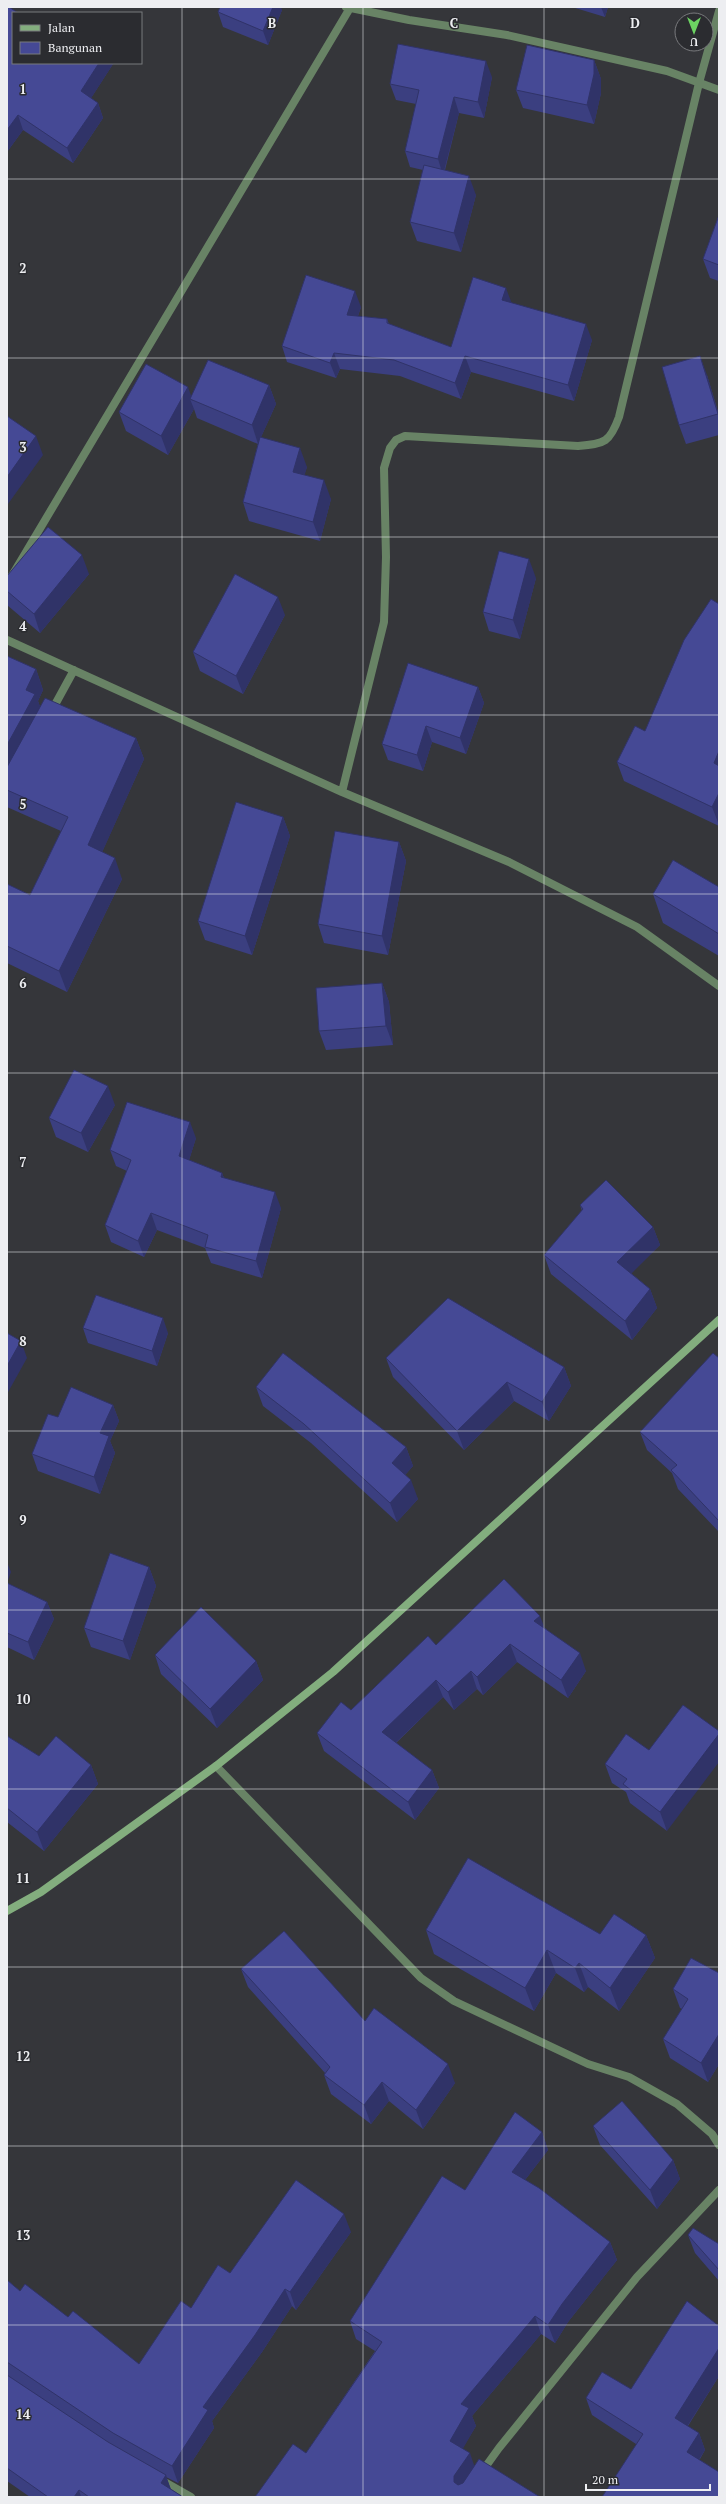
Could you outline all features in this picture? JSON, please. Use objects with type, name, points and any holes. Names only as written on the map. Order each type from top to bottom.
[{"type":"street","points":[[7,584],[348,8],[409,20],[507,35],[667,71],[719,90]]},
{"type":"street","points":[[342,792],[384,622],[386,557],[384,468],[390,448],[396,440],[405,436],[578,446],[601,444],[613,435],[620,417],[699,83],[719,11]]},
{"type":"street","points":[[7,640],[342,792],[509,862],[637,927],[719,986]]},
{"type":"street","points":[[48,717],[74,670]]},
{"type":"street","points":[[7,1911],[41,1892],[216,1766],[333,1672],[719,1320]]},
{"type":"street","points":[[216,1766],[421,1978],[454,2001],[588,2064],[636,2080],[676,2104],[712,2134],[719,2145]]},
{"type":"street","points":[[478,2478],[499,2448],[637,2277],[719,2190]]},
{"type":"street","points":[[151,2474],[191,2497]]},
{"type":"building","points":[[7,7],[9,7],[16,12],[12,12],[12,64],[98,64],[81,91],[98,103],[67,148],[18,115],[7,130]]},
{"type":"building","points":[[220,7],[273,7],[263,31],[218,12]]},
{"type":"building","points":[[398,44],[486,61],[478,102],[454,97],[438,159],[405,151],[419,90],[390,84]]},
{"type":"building","points":[[527,45],[594,60],[594,74],[587,105],[516,90]]},
{"type":"building","points":[[424,165],[469,176],[454,233],[410,222]]},
{"type":"building","points":[[719,215],[719,265],[703,259]]},
{"type":"building","points":[[306,275],[355,291],[347,315],[387,319],[387,323],[451,347],[473,277],[506,288],[502,300],[586,324],[568,385],[465,356],[455,383],[394,360],[334,353],[330,363],[282,346]]},
{"type":"building","points":[[700,356],[718,414],[679,425],[662,367]]},
{"type":"building","points":[[208,360],[269,385],[252,425],[190,399]]},
{"type":"building","points":[[146,364],[188,387],[161,436],[119,412]]},
{"type":"building","points":[[7,416],[36,436],[7,477]]},
{"type":"building","points":[[260,437],[300,448],[293,472],[324,480],[313,522],[243,502]]},
{"type":"building","points":[[48,527],[82,555],[34,614],[7,591],[7,576]]},
{"type":"building","points":[[499,551],[529,559],[513,620],[483,612]]},
{"type":"building","points":[[235,574],[278,597],[236,676],[193,652]]},
{"type":"building","points":[[711,599],[719,604],[719,751],[714,763],[719,766],[719,793],[712,807],[617,762],[635,726],[645,731],[684,640]]},
{"type":"building","points":[[7,656],[36,669],[26,690],[35,694],[7,745]]},
{"type":"building","points":[[408,663],[478,687],[460,738],[426,726],[417,755],[382,744]]},
{"type":"building","points":[[45,698],[136,738],[88,845],[115,858],[59,971],[7,946],[7,884],[30,895],[68,817],[7,790],[7,767]]},
{"type":"building","points":[[236,802],[283,817],[245,936],[198,921]]},
{"type":"building","points":[[335,831],[399,842],[382,936],[318,924]]},
{"type":"building","points":[[673,860],[719,887],[719,934],[653,894]]},
{"type":"building","points":[[382,983],[386,1026],[319,1031],[316,988]]},
{"type":"building","points":[[74,1070],[108,1086],[81,1133],[49,1118]]},
{"type":"building","points":[[127,1102],[190,1122],[179,1156],[222,1173],[221,1177],[275,1192],[256,1261],[205,1247],[208,1235],[151,1213],[138,1241],[105,1225],[131,1160],[110,1150]]},
{"type":"building","points":[[606,1180],[653,1227],[617,1262],[650,1289],[625,1321],[544,1255],[583,1209],[580,1205]]},
{"type":"building","points":[[96,1295],[163,1318],[152,1351],[83,1328]]},
{"type":"building","points":[[448,1298],[564,1367],[542,1402],[507,1382],[457,1431],[386,1358]]},
{"type":"building","points":[[7,1333],[21,1341],[7,1366]]},
{"type":"building","points":[[283,1353],[406,1447],[392,1463],[411,1480],[390,1503],[304,1424],[256,1387]]},
{"type":"building","points":[[713,1353],[719,1358],[719,1521],[671,1470],[677,1465],[640,1432]]},
{"type":"building","points":[[71,1387],[113,1405],[100,1433],[109,1436],[94,1477],[32,1454],[48,1414],[58,1417]]},
{"type":"building","points":[[110,1553],[149,1567],[123,1641],[84,1628]]},
{"type":"building","points":[[504,1579],[540,1616],[534,1621],[580,1653],[561,1680],[510,1644],[477,1677],[471,1671],[448,1692],[436,1680],[382,1732],[432,1770],[408,1802],[317,1733],[341,1702],[351,1710],[428,1636],[436,1645]]},
{"type":"building","points":[[7,1583],[47,1602],[28,1642],[7,1633]]},
{"type":"building","points":[[201,1607],[256,1661],[210,1709],[155,1655]]},
{"type":"building","points":[[683,1705],[719,1731],[719,1734],[660,1812],[623,1784],[627,1779],[605,1764],[626,1734],[649,1750]]},
{"type":"building","points":[[7,1736],[39,1756],[56,1736],[91,1765],[37,1832],[7,1808]]},
{"type":"building","points":[[468,1858],[600,1934],[614,1914],[646,1935],[610,1988],[579,1963],[575,1968],[547,1950],[525,1988],[426,1930]]},
{"type":"building","points":[[284,1931],[365,2021],[374,2008],[448,2064],[416,2110],[382,2082],[364,2105],[324,2075],[330,2067],[241,1969]]},
{"type":"building","points":[[691,1958],[719,1973],[719,2034],[701,2063],[663,2039],[688,1999],[673,1989]]},
{"type":"building","points":[[622,2101],[673,2160],[650,2190],[593,2126]]},
{"type":"building","points":[[515,2112],[542,2132],[512,2172],[539,2188],[610,2242],[562,2304],[548,2325],[535,2316],[461,2404],[469,2408],[450,2441],[470,2453],[454,2476],[454,2482],[458,2485],[463,2483],[479,2459],[540,2497],[255,2497],[293,2444],[306,2453],[382,2342],[350,2321],[442,2176],[465,2190]]},
{"type":"building","points":[[296,2180],[344,2214],[290,2292],[285,2289],[255,2335],[203,2407],[208,2410],[172,2466],[113,2433],[7,2362],[7,2280],[20,2291],[25,2284],[68,2317],[73,2311],[139,2364],[181,2301],[191,2308],[218,2265],[230,2273]]},
{"type":"building","points":[[693,2228],[719,2244],[719,2270],[688,2235]]},
{"type":"building","points":[[687,2301],[719,2326],[719,2348],[675,2418],[699,2433],[687,2452],[719,2472],[719,2497],[602,2497],[643,2434],[586,2398],[602,2372],[631,2389]]},
{"type":"building","points":[[7,2375],[108,2442],[166,2475],[161,2483],[183,2497],[89,2497],[79,2490],[74,2497],[48,2497],[7,2468]]}]
